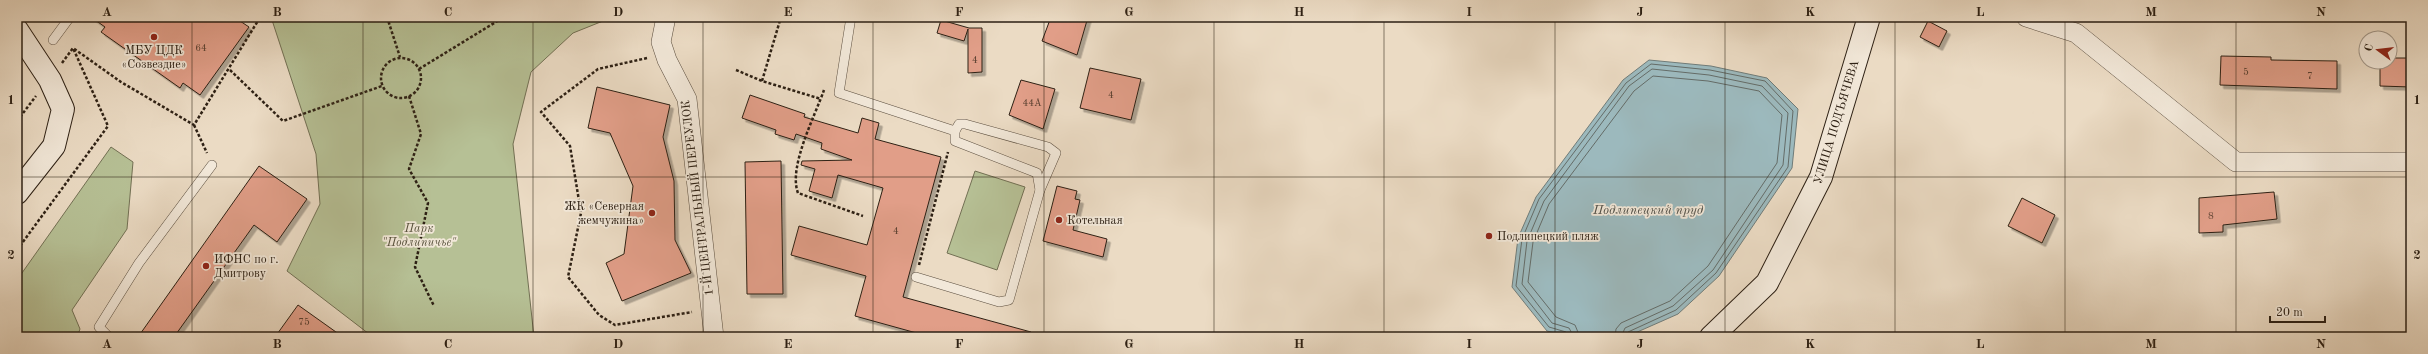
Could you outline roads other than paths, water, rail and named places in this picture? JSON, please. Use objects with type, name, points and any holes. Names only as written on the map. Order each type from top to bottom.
[{"type":"main road","name":"УЛИЦА ПОДЪЯЧЕВА","points":[[1711,337],[1767,283],[1821,177],[1869,17]]},
{"type":"main road","points":[[17,30],[50,80],[63,108],[54,146],[17,193]]},
{"type":"street","name":"1-Й ЦЕНТРАЛЬНЫЙ ПЕРЕУЛОК","points":[[666,17],[661,42],[667,60],[687,99],[714,337]]},
{"type":"street","points":[[2026,17],[2076,33],[2236,162],[2411,162]]},
{"type":"lane","points":[[53,40],[70,17]]},
{"type":"lane","points":[[850,17],[839,93],[952,130]]},
{"type":"lane","points":[[916,277],[999,302],[1009,300],[1040,190],[1056,153],[1048,147],[966,124],[959,124],[952,130]]},
{"type":"lane","points":[[952,130],[955,141],[1037,173],[1040,190]]},
{"type":"lane","points":[[109,337],[99,327],[139,263],[212,165]]},
{"type":"water","name":"Подлипецкий пруд","points":[[1649,60],[1711,66],[1767,78],[1798,109],[1792,168],[1719,276],[1678,314],[1626,337],[1572,337],[1547,331],[1512,287],[1518,238],[1536,197],[1623,80]]},
{"type":"place","name":"МБУ ЦДК «Созвездие»","points":[[154,37]]},
{"type":"place","name":"ЖК «Северная жемчужина»","points":[[652,213]]},
{"type":"place","name":"Котельная","points":[[1059,220]]},
{"type":"place","name":"Подлипецкий пляж","points":[[1489,236]]},
{"type":"place","name":"ИФНС по г. Дмитрову","points":[[206,266]]},
{"type":"park label","name":"Парк \"Подлипичье\"","points":[[419,235]]}]
